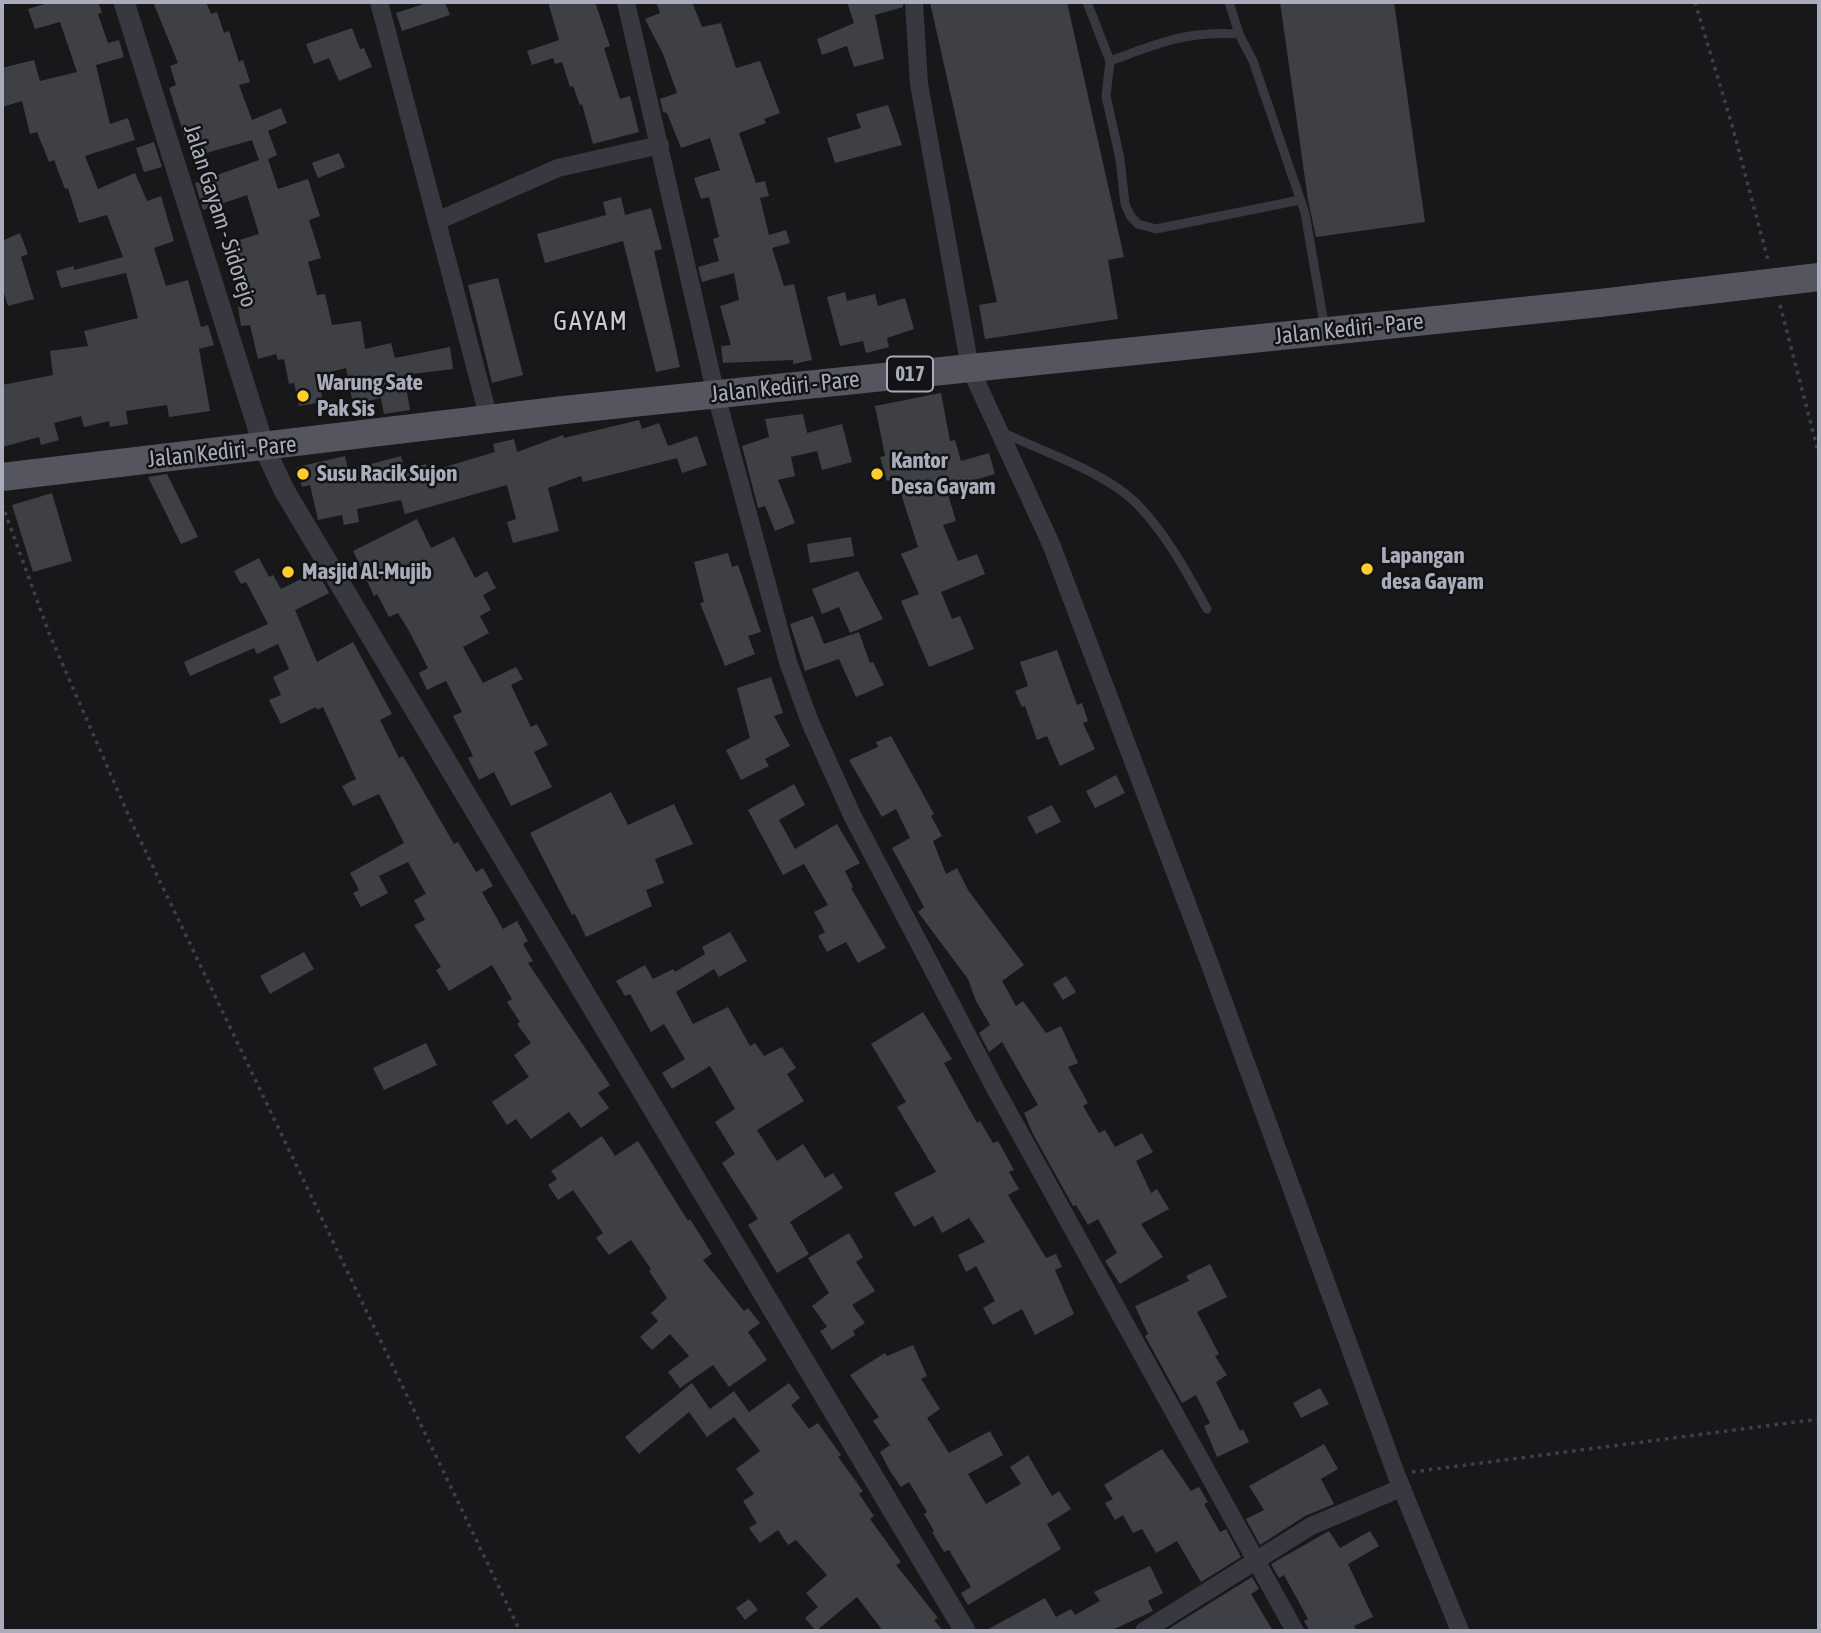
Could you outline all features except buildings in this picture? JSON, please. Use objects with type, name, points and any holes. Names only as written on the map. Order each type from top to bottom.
[{"type":"main road","name":"Jalan Kediri - Pare","points":[[2,477],[489,419],[1819,277]]},
{"type":"street","name":"Jalan Gayam - Sidorejo","points":[[124,2],[264,447],[291,501],[965,1631]]},
{"type":"street","points":[[379,2],[489,419]]},
{"type":"street","points":[[626,2],[716,395],[788,662],[810,722],[852,816],[996,1090],[1295,1631]]},
{"type":"street","points":[[914,2],[919,84],[970,368],[1051,544],[1214,974],[1398,1481],[1460,1631]]},
{"type":"street","points":[[437,221],[558,168],[660,145]]},
{"type":"street","points":[[1144,1631],[1311,1526],[1398,1481]]},
{"type":"lane","points":[[1087,2],[1110,61],[1106,96],[1121,159],[1125,204],[1138,224],[1156,229],[1300,200]]},
{"type":"lane","points":[[1229,2],[1239,34],[1253,61],[1300,200],[1325,317],[1325,331]]},
{"type":"lane","points":[[1110,61],[1176,37],[1205,32],[1239,34]]},
{"type":"lane","points":[[998,430],[1110,483],[1134,501],[1178,556],[1207,609]]},
{"type":"path","points":[[1695,2],[1732,125],[1819,455]]},
{"type":"path","points":[[2,504],[49,633],[131,821],[520,1631]]},
{"type":"path","points":[[1398,1481],[1819,1419]]},
{"type":"place","name":"Warung Sate Pak Sis","points":[[303,396]]},
{"type":"place","name":"Susu Racik Sujon","points":[[303,474]]},
{"type":"place","name":"Kantor Desa Gayam","points":[[877,474]]},
{"type":"place","name":"Lapangan desa Gayam","points":[[1367,569]]},
{"type":"place","name":"Masjid Al-Mujib","points":[[288,572]]},
{"type":"district","name":"GAYAM","points":[[591,322]]}]
